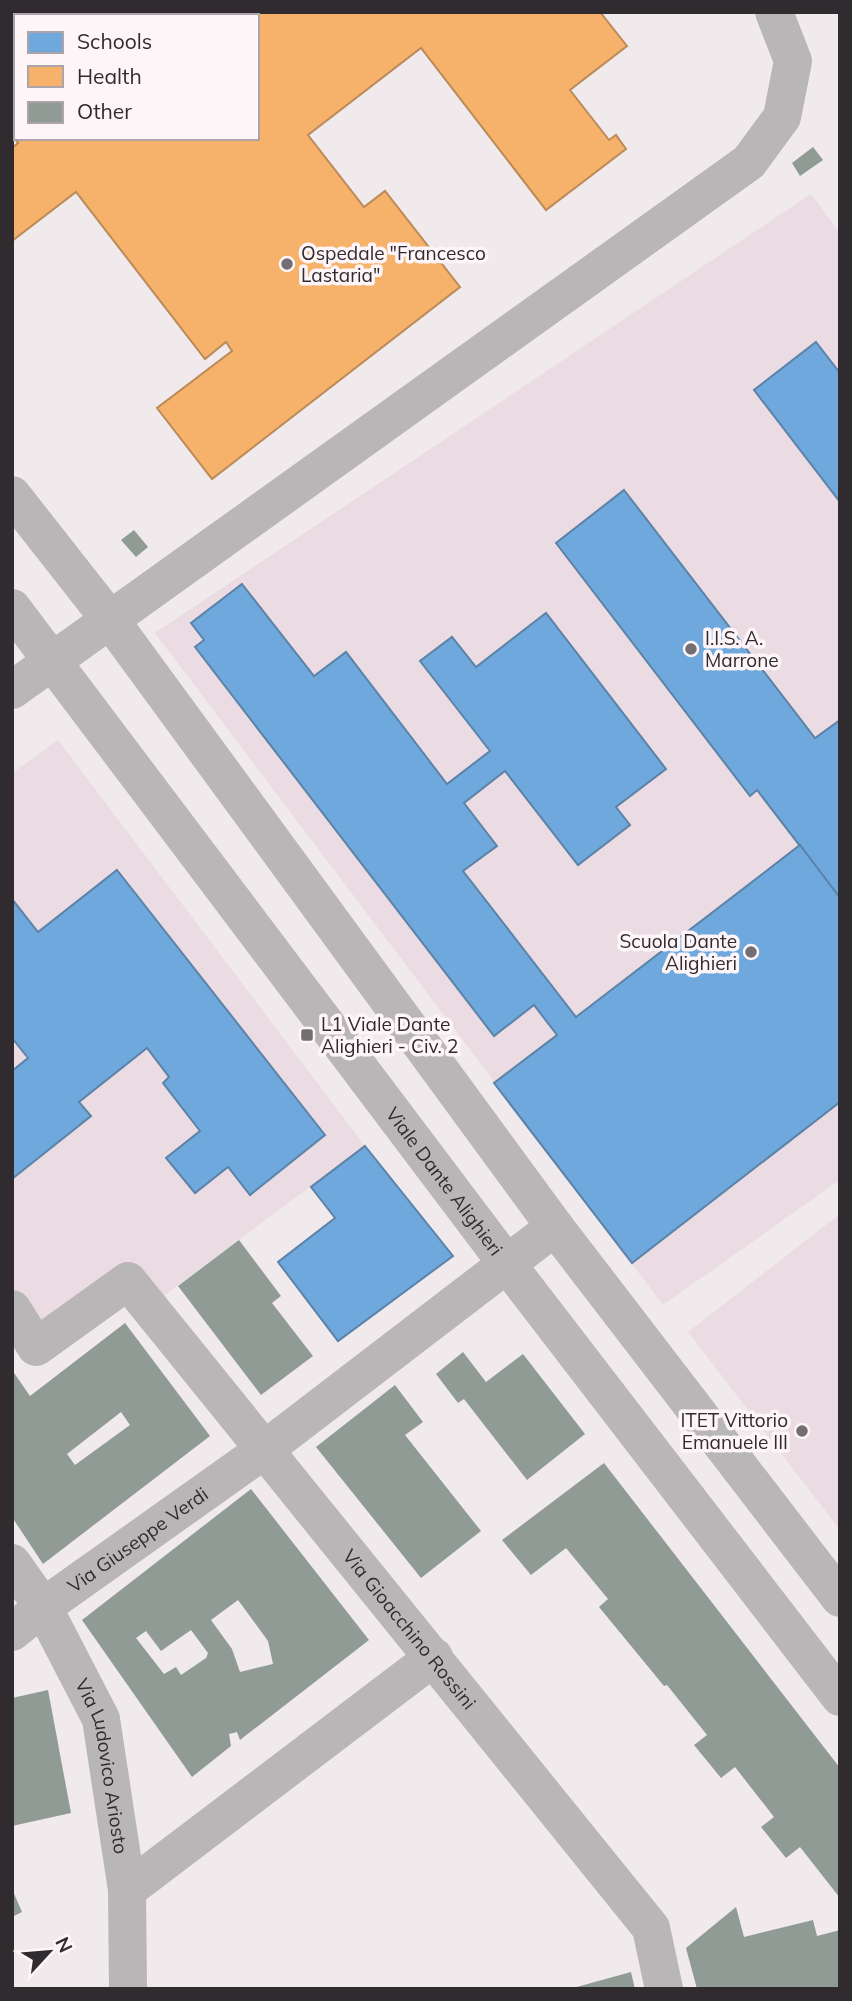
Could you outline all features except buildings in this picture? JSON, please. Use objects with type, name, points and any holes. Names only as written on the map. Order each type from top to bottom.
[{"type":"street","points":[[12,690],[749,162],[782,117],[793,61],[774,12]]},
{"type":"street","points":[[12,495],[111,621],[555,1227],[840,1598]]},
{"type":"street","name":"Viale Dante Alighieri","points":[[12,608],[54,660],[507,1264],[840,1697]]},
{"type":"street","name":"Via Giuseppe Verdi","points":[[12,1632],[43,1607],[264,1450],[555,1227]]},
{"type":"street","name":"Via Gioacchino Rossini","points":[[12,1309],[36,1347],[128,1281],[651,1928],[664,1989]]},
{"type":"street","name":"Via Ludovico Ariosto","points":[[12,1563],[43,1607],[101,1719],[127,1890],[128,1989]]},
{"type":"street","points":[[127,1890],[434,1657]]},
{"type":"shaded area","points":[[811,194],[840,233],[840,1180],[663,1305],[155,633]]},
{"type":"shaded area","points":[[58,740],[365,1146],[154,1303],[130,1274],[36,1337],[12,1297],[12,773]]},
{"type":"shaded area","name":"ITET Vittorio Emanuele III","points":[[840,1214],[840,1530],[688,1332]]},
{"type":"place","name":"Ospedale \"Francesco Lastaria\"","points":[[287,264]]},
{"type":"place","name":"I.I.S. A. Marrone","points":[[691,649]]},
{"type":"place","name":"Scuola Dante Alighieri","points":[[751,952]]},
{"type":"place","name":"L1 Viale Dante Alighieri - Civ. 2","points":[[307,1035]]},
{"type":"place","name":"ITET Vittorio Emanuele III","points":[[802,1431]]}]
